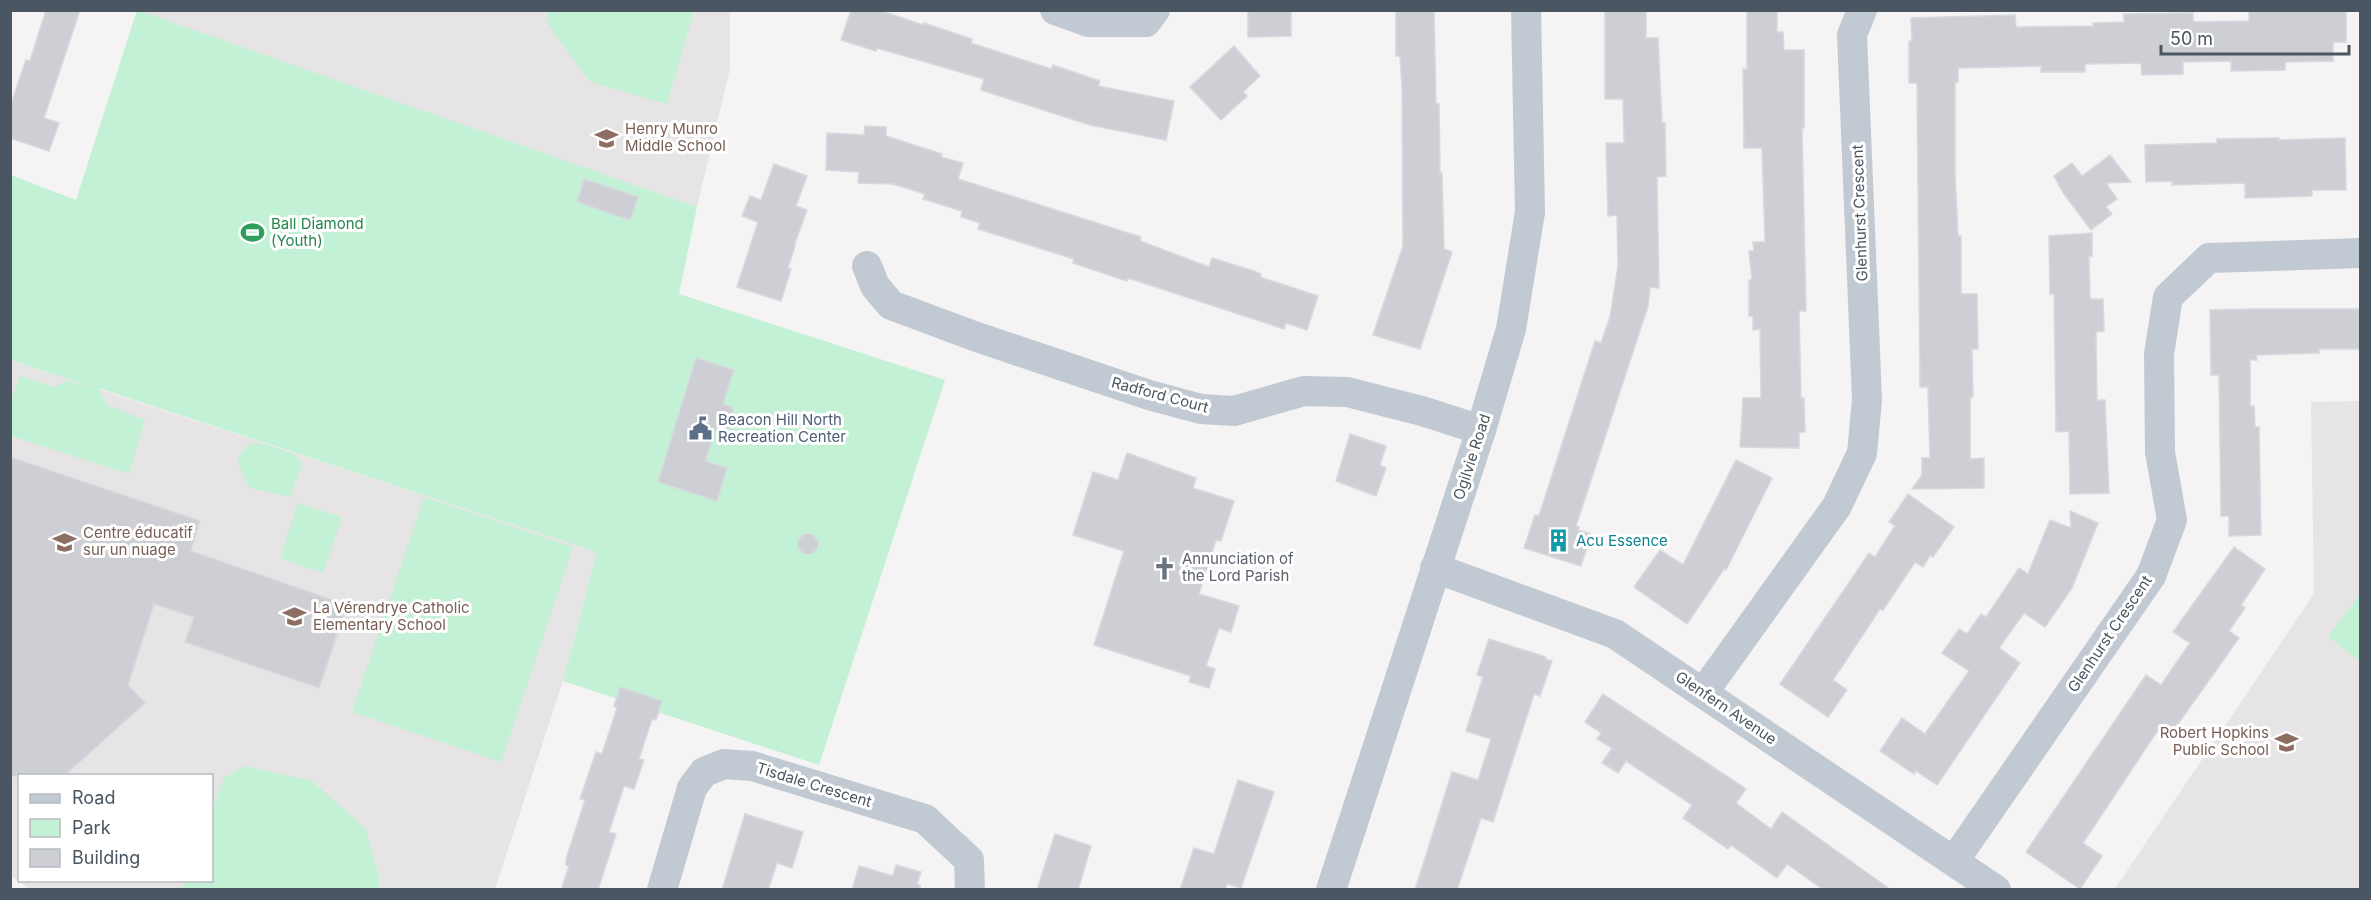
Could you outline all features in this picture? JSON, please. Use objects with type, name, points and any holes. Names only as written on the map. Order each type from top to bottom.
[{"type":"street","points":[[1055,10],[1088,22],[1146,22],[1155,10]]},
{"type":"street","name":"Ogilvie Road","points":[[1331,890],[1481,430],[1511,329],[1530,212],[1526,10]]},
{"type":"street","name":"Glenhurst Crescent","points":[[1703,693],[1837,507],[1862,453],[1868,400],[1852,35],[1862,10]]},
{"type":"street","name":"Glenhurst Crescent","points":[[1954,861],[2151,576],[2172,520],[2160,452],[2159,354],[2168,297],[2209,258],[2361,253]]},
{"type":"street","name":"Radford Court","points":[[867,266],[875,286],[891,305],[974,336],[1201,409],[1234,411],[1304,391],[1347,392],[1422,411],[1481,430]]},
{"type":"street","name":"Glenfern Avenue","points":[[1435,568],[1615,634],[1996,890]]},
{"type":"street","name":"Tisdale Crescent","points":[[662,890],[692,788],[704,772],[724,764],[752,766],[925,819],[969,860],[970,890]]},
{"type":"shaded area","name":"Henry Munro Middle School","points":[[137,11],[730,11],[730,68],[697,207]]},
{"type":"shaded area","name":"La Vérendrye Catholic Elementary School","points":[[10,360],[597,552],[563,681],[495,889],[31,890],[20,882],[213,882],[213,774],[18,774],[18,881],[11,876]]},
{"type":"shaded area","name":"Robert Hopkins Public School","points":[[2360,401],[2360,889],[2114,890],[2314,594],[2311,402]]},
{"type":"green space","points":[[137,10],[697,207],[679,294],[945,380],[819,765],[563,681],[597,552],[98,388],[107,405],[145,420],[129,474],[11,436],[11,401],[20,376],[55,387],[68,381],[95,388],[11,360],[11,175],[76,200]]},
{"type":"green space","points":[[547,11],[694,11],[667,104],[590,82],[549,26]]},
{"type":"green space","points":[[248,444],[264,444],[296,455],[302,464],[290,497],[249,488],[237,460]]},
{"type":"green space","points":[[424,497],[573,547],[501,762],[352,712]]},
{"type":"green space","points":[[298,503],[342,517],[323,573],[280,558]]},
{"type":"green space","points":[[2360,596],[2360,661],[2328,637]]},
{"type":"green space","points":[[245,766],[312,781],[365,828],[379,876],[379,889],[181,889],[184,882],[213,882],[213,807],[224,778]]},
{"type":"building","points":[[46,10],[80,10],[44,118],[59,123],[49,151],[10,138],[10,107],[26,60],[30,61]]},
{"type":"building","points":[[851,10],[879,10],[972,39],[971,43],[1051,69],[1053,65],[1100,81],[1098,86],[1174,101],[1166,140],[1090,125],[981,90],[984,79],[841,40]]},
{"type":"building","points":[[1248,10],[1291,10],[1291,36],[1248,37]]},
{"type":"building","points":[[1396,10],[1434,10],[1436,104],[1439,104],[1444,249],[1452,252],[1420,349],[1373,335],[1403,246],[1402,86],[1400,56],[1396,56]]},
{"type":"building","points":[[1605,10],[1646,10],[1646,38],[1658,38],[1662,123],[1665,123],[1666,176],[1657,177],[1659,288],[1650,287],[1648,306],[1576,526],[1579,527],[1578,530],[1591,534],[1581,566],[1524,548],[1535,515],[1539,516],[1595,341],[1601,343],[1610,317],[1618,266],[1617,215],[1608,216],[1606,143],[1624,143],[1623,99],[1605,99]]},
{"type":"building","points":[[1747,10],[1777,10],[1777,32],[1783,32],[1784,50],[1804,50],[1804,128],[1802,128],[1806,311],[1799,311],[1801,398],[1804,398],[1805,432],[1799,432],[1799,448],[1740,447],[1743,398],[1761,398],[1760,329],[1753,330],[1753,316],[1749,316],[1749,280],[1752,280],[1749,251],[1754,251],[1753,242],[1765,242],[1762,148],[1744,148],[1743,69],[1747,69]]},
{"type":"building","points":[[2346,10],[2346,42],[2333,42],[2333,61],[2285,62],[2285,70],[2231,71],[2231,61],[2183,62],[2183,74],[2142,75],[2141,63],[2085,64],[2085,72],[2041,72],[2041,66],[1958,68],[1958,82],[1955,82],[1955,173],[1958,236],[1961,236],[1961,294],[1977,294],[1978,349],[1972,349],[1973,397],[1970,397],[1970,459],[1984,458],[1984,488],[1912,489],[1922,475],[1922,458],[1930,458],[1928,387],[1920,387],[1917,83],[1909,83],[1911,18],[2015,15],[2016,27],[2093,26],[2093,23],[2124,22],[2124,14],[2193,13],[2193,22],[2249,21],[2249,11]]},
{"type":"building","points":[[1234,46],[1260,76],[1243,92],[1247,96],[1221,120],[1190,87]]},
{"type":"building","points":[[865,126],[886,127],[886,136],[963,163],[958,179],[1141,237],[1140,241],[1209,267],[1212,258],[1254,271],[1261,274],[1260,277],[1318,296],[1307,330],[1286,323],[1284,329],[1128,278],[1127,281],[1073,263],[1074,259],[978,229],[980,223],[961,217],[962,211],[923,199],[925,194],[893,184],[858,183],[859,172],[826,170],[827,133],[864,135]]},
{"type":"building","points":[[2279,138],[2279,140],[2345,138],[2346,190],[2312,190],[2312,196],[2245,198],[2245,183],[2172,185],[2172,181],[2146,182],[2145,145],[2217,143],[2217,139]]},
{"type":"building","points":[[2110,155],[2131,182],[2106,183],[2117,199],[2106,207],[2112,214],[2091,230],[2064,194],[2054,176],[2072,163],[2082,176]]},
{"type":"building","points":[[774,164],[807,176],[796,206],[807,210],[794,246],[788,268],[791,269],[781,301],[737,287],[758,222],[742,216],[750,196],[761,200]]},
{"type":"building","points":[[584,179],[638,197],[630,220],[577,202]]},
{"type":"building","points":[[2092,233],[2092,257],[2089,256],[2090,299],[2103,299],[2104,331],[2096,332],[2097,400],[2105,400],[2109,493],[2070,494],[2069,431],[2056,432],[2054,294],[2050,294],[2049,236]]},
{"type":"building","points":[[2361,309],[2361,349],[2319,349],[2319,353],[2256,355],[2257,360],[2250,360],[2250,406],[2254,406],[2255,427],[2259,427],[2261,535],[2229,536],[2229,516],[2221,516],[2219,375],[2211,375],[2210,310]]},
{"type":"building","name":"Beacon Hill North Recreation Center","points":[[696,358],[734,370],[723,404],[732,407],[736,427],[715,431],[705,461],[727,468],[717,501],[658,482]]},
{"type":"building","points":[[1350,434],[1386,446],[1380,465],[1386,468],[1376,496],[1336,481]]},
{"type":"building","name":"Annunciation of the Lord Parish","points":[[1127,453],[1196,478],[1193,488],[1234,501],[1221,541],[1216,540],[1199,594],[1239,606],[1231,632],[1219,628],[1206,666],[1215,669],[1209,688],[1189,682],[1191,676],[1094,645],[1124,551],[1073,535],[1093,472],[1118,480]]},
{"type":"building","points":[[10,457],[200,521],[191,551],[347,605],[319,688],[185,642],[194,617],[154,604],[128,685],[145,703],[66,774],[10,776]]},
{"type":"building","points":[[1736,460],[1772,478],[1726,570],[1724,569],[1687,624],[1634,587],[1660,550],[1683,565]]},
{"type":"building","points":[[1908,494],[1954,527],[1933,557],[1930,555],[1923,567],[1915,562],[1883,610],[1880,609],[1833,680],[1847,690],[1828,717],[1780,684],[1869,553],[1875,557],[1895,526],[1889,522]]},
{"type":"building","points":[[2070,511],[2098,523],[2072,588],[2045,627],[2024,613],[1999,648],[2020,663],[1937,785],[1916,771],[1914,774],[1880,751],[1902,718],[1925,734],[1969,671],[1942,653],[1959,629],[1967,634],[1981,614],[1986,617],[2019,568],[2028,574],[2050,520],[2071,528]]},
{"type":"building","points":[[804,534],[812,534],[818,540],[818,548],[812,554],[804,554],[798,548],[798,540]]},
{"type":"building","points":[[2234,547],[2265,569],[2241,605],[2245,608],[2229,631],[2239,638],[2171,734],[2160,727],[2083,843],[2102,856],[2080,889],[2026,852],[2146,675],[2161,685],[2190,643],[2173,632]]},
{"type":"building","points":[[1489,639],[1552,661],[1540,696],[1534,694],[1493,822],[1481,818],[1457,890],[1415,890],[1452,772],[1478,780],[1491,739],[1466,731],[1483,677],[1477,675]]},
{"type":"building","points":[[620,687],[662,701],[656,720],[652,719],[639,759],[644,760],[634,789],[624,786],[609,832],[616,834],[598,890],[561,890],[569,866],[566,865],[566,859],[585,800],[580,799],[596,752],[602,754],[617,708],[614,706]]},
{"type":"building","points":[[1603,694],[1746,789],[1736,803],[1771,829],[1782,812],[1891,890],[1824,890],[1787,864],[1777,878],[1731,845],[1728,849],[1683,818],[1692,805],[1626,761],[1618,773],[1602,763],[1612,748],[1597,739],[1601,733],[1585,722]]},
{"type":"building","points":[[1238,780],[1274,792],[1241,888],[1227,884],[1225,890],[1180,890],[1194,848],[1214,854]]},
{"type":"building","points":[[745,814],[803,832],[792,868],[777,863],[768,890],[722,890]]},
{"type":"building","points":[[1055,834],[1091,846],[1078,890],[1037,890]]},
{"type":"building","points":[[896,865],[921,872],[917,884],[920,885],[920,890],[852,890],[859,866],[893,876]]},
{"type":"place","name":"Henry Munro Middle School","points":[[607,138]]},
{"type":"place","name":"Ball Diamond (Youth)","points":[[253,233]]},
{"type":"place","name":"Beacon Hill North Recreation Center","points":[[700,429]]},
{"type":"place","name":"Acu Essence","points":[[1558,541]]},
{"type":"place","name":"Centre éducatif sur un nuage","points":[[65,542]]},
{"type":"place","name":"Annunciation of the Lord Parish","points":[[1164,568]]},
{"type":"place","name":"La Vérendrye Catholic Elementary School","points":[[295,617]]},
{"type":"place","name":"Robert Hopkins Public School","points":[[2287,742]]}]
